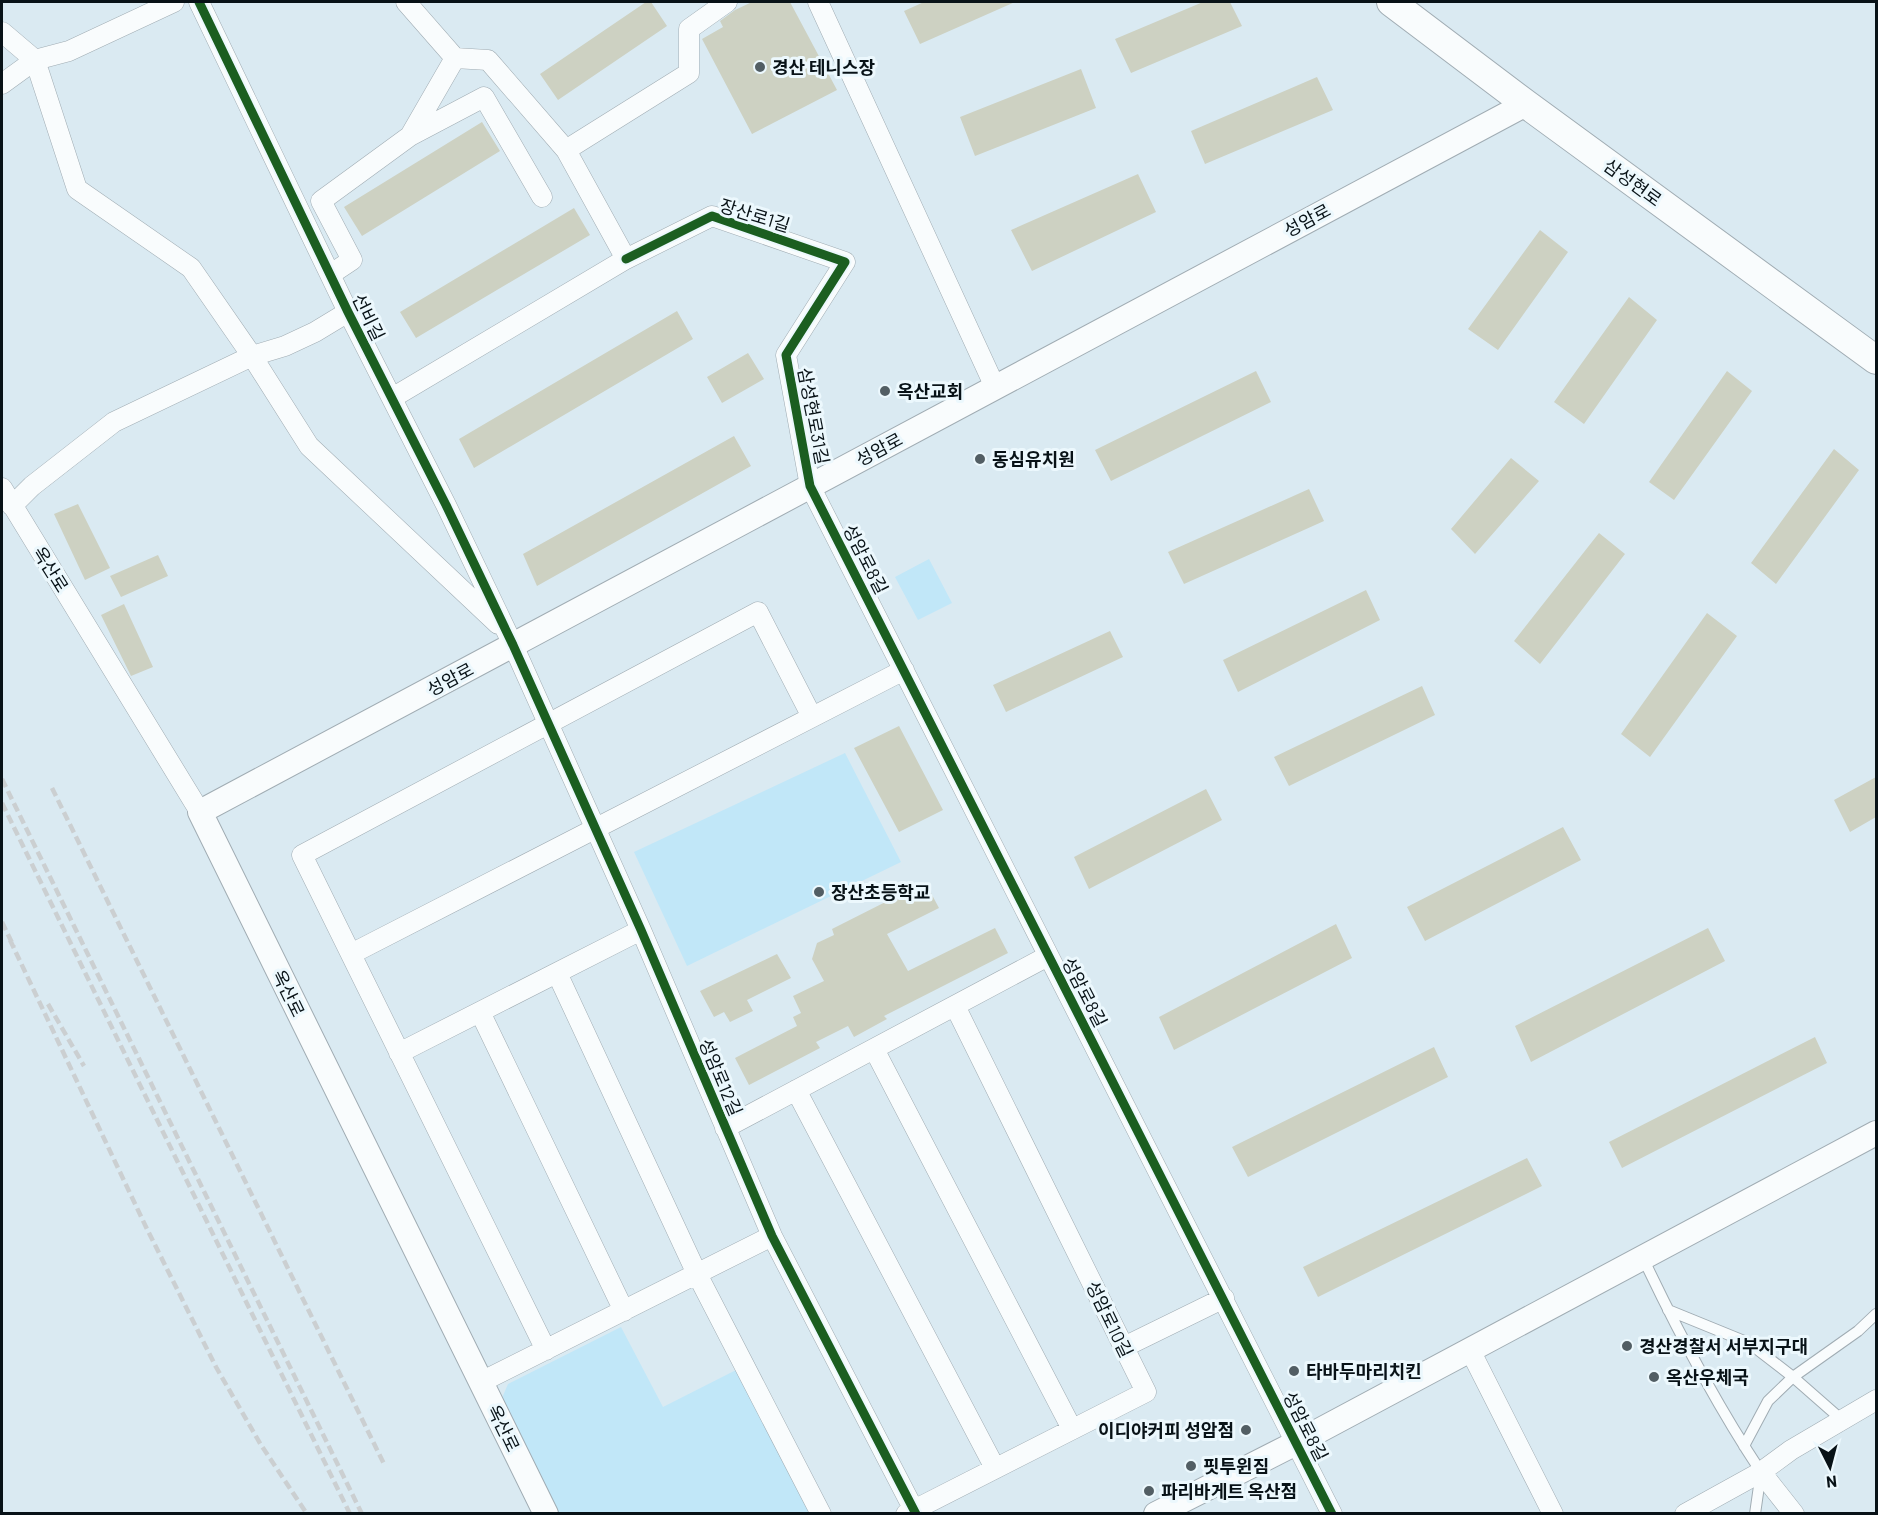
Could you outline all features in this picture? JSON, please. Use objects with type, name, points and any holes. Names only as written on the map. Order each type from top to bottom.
[{"type":"main road","name":"삼성현로","points":[[1391,2],[1526,104],[1876,360]]},
{"type":"street","points":[[2,84],[35,60],[69,51],[174,2]]},
{"type":"street","name":"선비길","points":[[199,2],[348,312],[510,638]]},
{"type":"street","points":[[406,2],[455,58],[488,60],[566,150],[626,259]]},
{"type":"street","points":[[566,150],[689,73],[689,28],[727,2]]},
{"type":"street","points":[[818,2],[995,387]]},
{"type":"street","points":[[2,32],[35,60],[77,189],[191,268],[252,356],[309,446],[510,638]]},
{"type":"street","points":[[410,136],[455,58]]},
{"type":"street","points":[[331,274],[352,260],[321,201],[410,136],[484,97],[542,197]]},
{"type":"street","name":"성암로","points":[[200,812],[510,638],[810,486],[1526,104]]},
{"type":"street","name":"장산로1길","points":[[392,398],[626,259],[712,216],[844,262]]},
{"type":"street","name":"삼성현로31길","points":[[810,486],[786,355],[844,262]]},
{"type":"street","points":[[12,506],[32,486],[114,422],[252,356],[295,341],[348,312]]},
{"type":"street","name":"성암로8길","points":[[810,486],[1332,1514]]},
{"type":"street","name":"옥산로","points":[[2,488],[200,812],[546,1514]]},
{"type":"street","points":[[546,1350],[302,855],[758,612],[812,717]]},
{"type":"street","name":"성암로12길","points":[[510,638],[641,930],[772,1236],[912,1512]]},
{"type":"street","points":[[351,954],[904,669]]},
{"type":"street","points":[[399,1053],[641,930]]},
{"type":"street","points":[[725,1128],[1048,956]]},
{"type":"street","points":[[557,972],[697,1274],[821,1514]]},
{"type":"street","name":"성암로10길","points":[[912,1512],[1146,1392],[955,1006]]},
{"type":"street","points":[[480,1012],[624,1311]]},
{"type":"street","points":[[874,1049],[1072,1429]]},
{"type":"street","points":[[796,1090],[995,1468]]},
{"type":"street","points":[[1156,1514],[1296,1443],[1876,1133]]},
{"type":"street","points":[[481,1382],[772,1236]]},
{"type":"street","points":[[1124,1347],[1224,1298]]},
{"type":"street","points":[[1470,1350],[1553,1514]]},
{"type":"street","points":[[1685,1514],[1761,1472],[1791,1450],[1876,1400]]},
{"type":"street","points":[[1761,1472],[1794,1514]]},
{"type":"lane","points":[[1643,1258],[1693,1359],[1761,1472],[1755,1514]]},
{"type":"lane","points":[[1668,1310],[1749,1343],[1794,1377],[1842,1420]]},
{"type":"lane","points":[[1744,1446],[1768,1401],[1794,1377],[1858,1331],[1876,1314]]},
{"type":"shaded area","points":[[929,559],[952,603],[918,620],[895,577]]},
{"type":"shaded area","points":[[845,753],[901,862],[687,966],[634,852]]},
{"type":"shaded area","points":[[621,1327],[663,1407],[740,1368],[815,1513],[555,1513],[499,1405],[508,1384]]},
{"type":"building","points":[[646,2],[651,2],[667,26],[558,100],[540,74]]},
{"type":"building","points":[[752,2],[790,2],[837,90],[752,134],[702,39],[723,27],[720,21],[735,10]]},
{"type":"building","points":[[924,2],[1015,2],[920,44],[904,11]]},
{"type":"building","points":[[1203,2],[1230,2],[1242,26],[1131,73],[1115,39]]},
{"type":"building","points":[[1081,69],[1096,108],[975,156],[960,117]]},
{"type":"building","points":[[1317,77],[1333,110],[1205,164],[1191,131]]},
{"type":"building","points":[[482,122],[500,151],[362,236],[344,207]]},
{"type":"building","points":[[1138,174],[1156,212],[1032,271],[1011,230]]},
{"type":"building","points":[[574,208],[590,235],[416,338],[400,312]]},
{"type":"building","points":[[1540,230],[1568,252],[1498,350],[1468,329]]},
{"type":"building","points":[[1629,297],[1657,320],[1584,424],[1554,402]]},
{"type":"building","points":[[677,311],[693,339],[474,468],[459,439]]},
{"type":"building","points":[[748,353],[764,379],[722,403],[707,377]]},
{"type":"building","points":[[1256,371],[1271,402],[1111,481],[1095,450]]},
{"type":"building","points":[[1727,371],[1752,391],[1674,500],[1649,482]]},
{"type":"building","points":[[734,436],[751,466],[537,586],[523,554]]},
{"type":"building","points":[[1834,449],[1859,470],[1776,584],[1751,563]]},
{"type":"building","points":[[1511,458],[1539,481],[1475,554],[1451,529]]},
{"type":"building","points":[[1309,489],[1324,521],[1184,584],[1168,552]]},
{"type":"building","points":[[78,504],[110,568],[85,580],[54,514]]},
{"type":"building","points":[[1599,533],[1625,554],[1540,664],[1514,641]]},
{"type":"building","points":[[158,555],[168,576],[121,597],[110,576]]},
{"type":"building","points":[[1366,590],[1380,620],[1238,692],[1223,660]]},
{"type":"building","points":[[124,604],[153,667],[131,676],[101,615]]},
{"type":"building","points":[[1707,613],[1737,636],[1650,757],[1621,734]]},
{"type":"building","points":[[1110,631],[1123,657],[1006,712],[993,685]]},
{"type":"building","points":[[1422,686],[1435,715],[1289,786],[1274,757]]},
{"type":"building","points":[[899,726],[943,810],[899,832],[854,748]]},
{"type":"building","points":[[1876,777],[1876,817],[1850,832],[1834,800]]},
{"type":"building","points":[[1206,789],[1222,820],[1089,889],[1074,857]]},
{"type":"building","points":[[1563,827],[1581,860],[1425,941],[1407,907]]},
{"type":"building","points":[[925,882],[939,908],[887,934],[908,971],[995,928],[1008,953],[884,1016],[887,1019],[854,1037],[848,1026],[816,1042],[820,1048],[749,1085],[735,1058],[797,1026],[793,1017],[801,1013],[793,996],[824,981],[812,959],[817,943],[834,935],[832,929]]},
{"type":"building","points":[[1336,924],[1352,958],[1174,1050],[1159,1017]]},
{"type":"building","points":[[1708,928],[1725,961],[1531,1062],[1515,1026]]},
{"type":"building","points":[[777,954],[791,978],[747,1000],[753,1011],[730,1022],[724,1012],[714,1017],[700,991]]},
{"type":"building","points":[[1815,1037],[1827,1063],[1622,1168],[1609,1142]]},
{"type":"building","points":[[1434,1047],[1448,1077],[1248,1177],[1232,1147]]},
{"type":"building","points":[[1527,1158],[1542,1186],[1318,1297],[1303,1267]]},
{"type":"railway","points":[[2,779],[362,1514]]},
{"type":"railway","points":[[52,788],[385,1466]]},
{"type":"railway","points":[[2,803],[350,1514]]},
{"type":"railway","points":[[2,922],[14,947]]},
{"type":"railway","points":[[10,940],[146,1227],[216,1367],[261,1445],[307,1514]]},
{"type":"railway","points":[[48,1004],[84,1066]]},
{"type":"cycle path","points":[[199,2],[348,312],[446,505],[513,645],[641,930],[772,1236],[916,1514]]},
{"type":"cycle path","points":[[626,259],[712,216],[845,262],[786,355],[810,486],[1332,1514]]},
{"type":"place","name":"경산 테니스장","points":[[760,67]]},
{"type":"place","name":"옥산교회","points":[[885,391]]},
{"type":"place","name":"동심유치원","points":[[980,459]]},
{"type":"place","name":"장산초등학교","points":[[819,892]]},
{"type":"place","name":"경산경찰서 서부지구대","points":[[1627,1346]]},
{"type":"place","name":"타바두마리치킨","points":[[1294,1371]]},
{"type":"place","name":"옥산우체국","points":[[1654,1377]]},
{"type":"place","name":"이디야커피 성암점","points":[[1246,1430]]},
{"type":"place","name":"핏투윈짐","points":[[1191,1466]]},
{"type":"place","name":"파리바게트 옥산점","points":[[1149,1491]]}]
